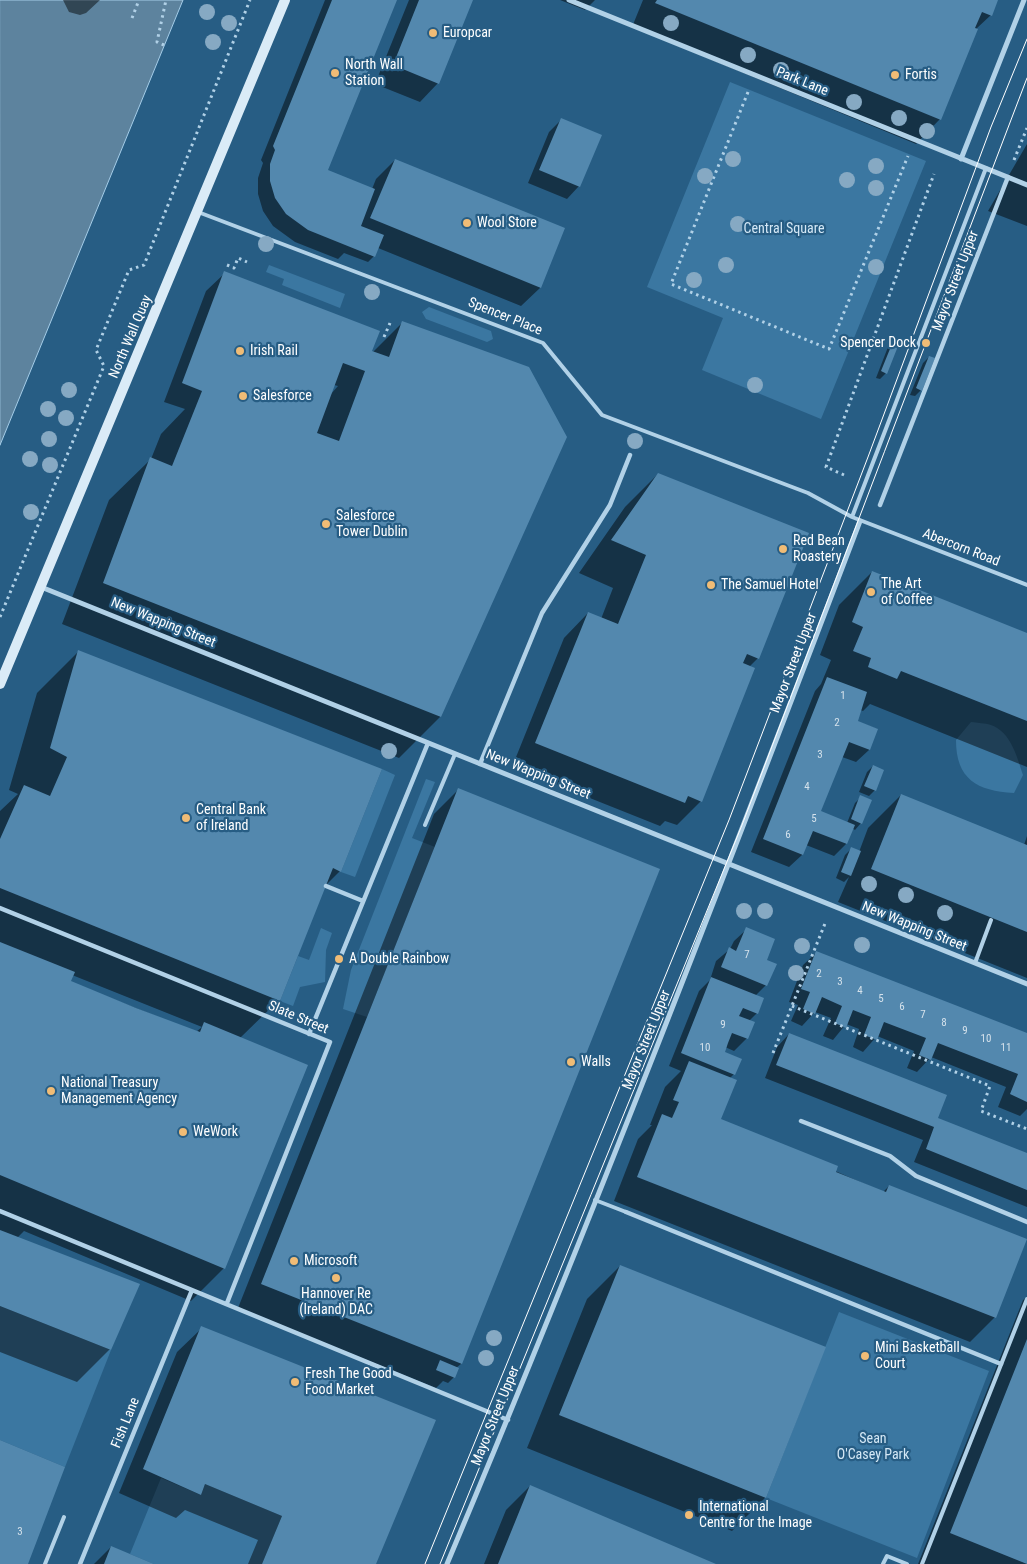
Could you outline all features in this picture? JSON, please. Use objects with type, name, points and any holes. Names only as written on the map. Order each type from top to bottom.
[{"type":"main road","name":"North Wall Quay","points":[[0,684],[198,212],[284,0]]},
{"type":"street","name":"Park Lane","points":[[569,0],[1027,185]]},
{"type":"street","points":[[961,159],[1024,0]]},
{"type":"street","name":"Mayor Street Upper","points":[[880,504],[1008,177]]},
{"type":"street","points":[[480,764],[542,613],[610,505],[630,455]]},
{"type":"street","name":"Mayor Street Upper","points":[[447,1564],[508,1420],[729,864],[860,520]]},
{"type":"street","name":"New Wapping Street","points":[[41,587],[1027,984]]},
{"type":"street","points":[[309,1034],[428,743]]},
{"type":"street","points":[[326,886],[364,901]]},
{"type":"street","name":"Slate Street","points":[[0,908],[330,1042],[228,1303]]},
{"type":"street","points":[[802,1121],[890,1156],[916,1176],[1027,1222]]},
{"type":"street","points":[[0,1211],[228,1303],[508,1420]]},
{"type":"street","points":[[626,1212],[1002,1364]]},
{"type":"street","name":"Fish Lane","points":[[80,1564],[192,1290]]},
{"type":"lane","points":[[852,517],[986,168]]},
{"type":"lane","name":"Spencer Place","points":[[198,212],[543,343],[602,415],[808,493],[831,507],[860,520]]},
{"type":"lane","name":"Abercorn Road","points":[[860,520],[1027,585]]},
{"type":"lane","points":[[425,825],[455,754]]},
{"type":"lane","points":[[975,963],[991,920]]},
{"type":"lane","points":[[595,1200],[626,1212]]},
{"type":"lane","points":[[922,1564],[1027,1300]]},
{"type":"lane","points":[[45,1564],[64,1517]]},
{"type":"lane","points":[[883,1564],[887,1556],[907,1564]]},
{"type":"path","points":[[132,18],[139,0]]},
{"type":"path","points":[[164,45],[157,42],[166,0]]},
{"type":"path","points":[[0,617],[104,366],[96,350],[129,270],[144,265],[250,0]]},
{"type":"path","points":[[755,76],[671,284],[829,349],[915,140]]},
{"type":"path","points":[[1008,177],[1027,128]]},
{"type":"path","points":[[844,475],[826,467],[934,174]]},
{"type":"path","points":[[227,265],[234,268],[238,258],[247,262]]},
{"type":"path","points":[[384,337],[390,323]]},
{"type":"path","points":[[773,1053],[832,906]]},
{"type":"path","points":[[792,1006],[990,1086],[981,1111],[1027,1129]]},
{"type":"green space","name":"Central Square","points":[[730,82],[926,161],[821,419],[702,370],[723,318],[647,287]]},
{"type":"green space","points":[[269,265],[345,294],[340,308],[282,285],[284,279],[266,272]]},
{"type":"green space","points":[[429,307],[491,331],[493,339],[487,342],[426,319],[422,312]]},
{"type":"green space","points":[[971,722],[984,723],[998,728],[1008,739],[1016,753],[1023,775],[1014,793],[1001,792],[979,786],[965,773],[957,753],[956,740]]},
{"type":"green space","points":[[382,769],[395,775],[355,877],[341,872]]},
{"type":"green space","points":[[426,779],[435,782],[412,838],[435,847],[367,1017],[343,1009],[351,970]]},
{"type":"green space","points":[[321,928],[332,933],[326,950],[325,982],[300,987],[293,1006],[280,1001],[298,956],[309,960]]},
{"type":"green space","points":[[0,1306],[111,1350],[65,1467],[0,1440]]},
{"type":"green space","name":"Sean O'Casey Park","points":[[839,1312],[989,1371],[917,1558],[766,1498]]},
{"type":"green space","points":[[161,1478],[201,1495],[205,1484],[282,1516],[262,1564],[154,1564],[130,1554]]},
{"type":"shaded area","points":[[0,0],[183,0],[0,445]]},
{"type":"building","name":"North Wall Station","points":[[332,0],[397,0],[328,170],[375,189],[361,226],[384,235],[375,257],[308,230],[286,214],[275,198],[270,181],[270,164],[275,150],[273,146]]},
{"type":"building","name":"Europcar","points":[[419,0],[473,0],[439,84],[393,65]]},
{"type":"building","name":"Fortis","points":[[657,0],[998,0],[992,16],[982,12],[975,28],[978,29],[941,120],[655,3]]},
{"type":"building","points":[[561,118],[602,135],[580,187],[539,170]]},
{"type":"building","name":"Wool Store","points":[[395,159],[565,228],[541,288],[370,218]]},
{"type":"building","name":"Salesforce Tower Dublin","points":[[224,271],[380,331],[372,351],[389,357],[402,321],[529,367],[567,437],[441,717],[103,583],[150,457],[172,466],[202,391],[182,383]],"holes":[[[343,363],[365,371],[339,441],[317,433]]]},
{"type":"building","points":[[894,339],[900,341],[887,374],[881,371]]},
{"type":"building","points":[[929,356],[935,358],[922,391],[916,388]]},
{"type":"building","points":[[658,473],[809,533],[759,659],[747,654],[743,663],[755,668],[702,802],[688,796],[685,803],[535,743],[588,612],[618,624],[646,555],[611,540]]},
{"type":"building","points":[[872,571],[1027,633],[1027,721],[901,671],[897,679],[868,667],[871,658],[853,651],[863,627],[852,622]]},
{"type":"building","name":"Central Bank of Ireland","points":[[78,650],[382,769],[341,872],[333,868],[280,1001],[0,888],[0,839],[24,785],[50,796],[67,757],[50,748]]},
{"type":"building","points":[[827,677],[867,692],[858,721],[878,729],[870,750],[849,742],[821,811],[855,825],[847,844],[813,831],[803,855],[763,839]]},
{"type":"building","points":[[873,765],[884,770],[876,791],[864,786]]},
{"type":"building","points":[[458,788],[660,869],[462,1364],[261,1284]]},
{"type":"building","points":[[901,794],[1027,845],[1027,932],[871,869]]},
{"type":"building","points":[[860,795],[872,800],[862,824],[851,819]]},
{"type":"building","points":[[851,847],[861,851],[851,876],[841,872]]},
{"type":"building","points":[[746,927],[775,939],[767,960],[777,964],[767,986],[721,967],[729,947],[736,951]]},
{"type":"building","name":"WeWork","points":[[0,942],[75,972],[71,981],[136,1008],[200,1032],[204,1022],[308,1065],[225,1269],[0,1175]]},
{"type":"building","points":[[816,951],[1027,1033],[1027,1102],[1010,1094],[1018,1074],[938,1043],[931,1060],[919,1055],[926,1038],[884,1022],[877,1040],[864,1035],[871,1017],[853,1010],[846,1028],[835,1023],[842,1006],[822,997],[815,1014],[803,1009],[810,992],[801,989]]},
{"type":"building","points":[[711,977],[764,998],[758,1014],[743,1008],[739,1016],[755,1022],[748,1039],[732,1033],[728,1043],[725,1052],[742,1059],[735,1075],[681,1053]]},
{"type":"building","points":[[789,1033],[947,1095],[938,1118],[1027,1153],[1027,1190],[926,1149],[934,1127],[776,1065]]},
{"type":"building","points":[[689,1061],[737,1080],[721,1119],[838,1166],[836,1172],[886,1192],[889,1185],[1027,1239],[996,1318],[637,1177],[662,1114],[672,1118],[679,1102],[673,1100]]},
{"type":"building","points":[[0,1230],[140,1284],[111,1350],[0,1306]]},
{"type":"building","points":[[620,1265],[826,1347],[766,1498],[559,1415]]},
{"type":"building","points":[[201,1326],[436,1420],[376,1564],[262,1564],[282,1516],[205,1484],[201,1495],[143,1469]]},
{"type":"building","points":[[1027,1339],[1027,1564],[950,1533]]},
{"type":"building","points":[[440,1360],[459,1368],[455,1378],[436,1370]]},
{"type":"building","points":[[0,1440],[65,1467],[28,1564],[0,1564]]},
{"type":"building","points":[[530,1485],[716,1564],[498,1564]]},
{"type":"building","points":[[111,1546],[130,1554],[154,1564],[104,1564]]},
{"type":"tram line","points":[[425,1564],[729,820],[868,457],[991,127],[1027,39]]},
{"type":"tram line","points":[[440,1564],[742,825],[1027,78]]},
{"type":"place","name":"Europcar","points":[[433,33]]},
{"type":"place","name":"North Wall Station","points":[[335,73]]},
{"type":"place","name":"Fortis","points":[[895,75]]},
{"type":"place","name":"Wool Store","points":[[467,223]]},
{"type":"place","name":"Spencer Dock","points":[[926,343]]},
{"type":"place","name":"Irish Rail","points":[[240,351]]},
{"type":"place","name":"Salesforce","points":[[243,396]]},
{"type":"place","name":"Salesforce Tower Dublin","points":[[326,524]]},
{"type":"place","name":"Red Bean Roastery","points":[[783,549]]},
{"type":"place","name":"The Samuel Hotel","points":[[711,585]]},
{"type":"place","name":"The Art of Coffee","points":[[871,592]]},
{"type":"place","name":"Central Bank of Ireland","points":[[186,818]]},
{"type":"place","name":"A Double Rainbow","points":[[339,959]]},
{"type":"place","name":"Walls","points":[[571,1062]]},
{"type":"place","name":"National Treasury Management Agency","points":[[51,1091]]},
{"type":"place","name":"WeWork","points":[[183,1132]]},
{"type":"place","name":"Microsoft","points":[[294,1261]]},
{"type":"place","name":"Hannover Re (Ireland) DAC","points":[[336,1278]]},
{"type":"place","name":"Mini Basketball Court","points":[[865,1356]]},
{"type":"place","name":"Fresh The Good Food Market","points":[[295,1382]]},
{"type":"place","name":"International Centre for the Image","points":[[689,1515]]}]
